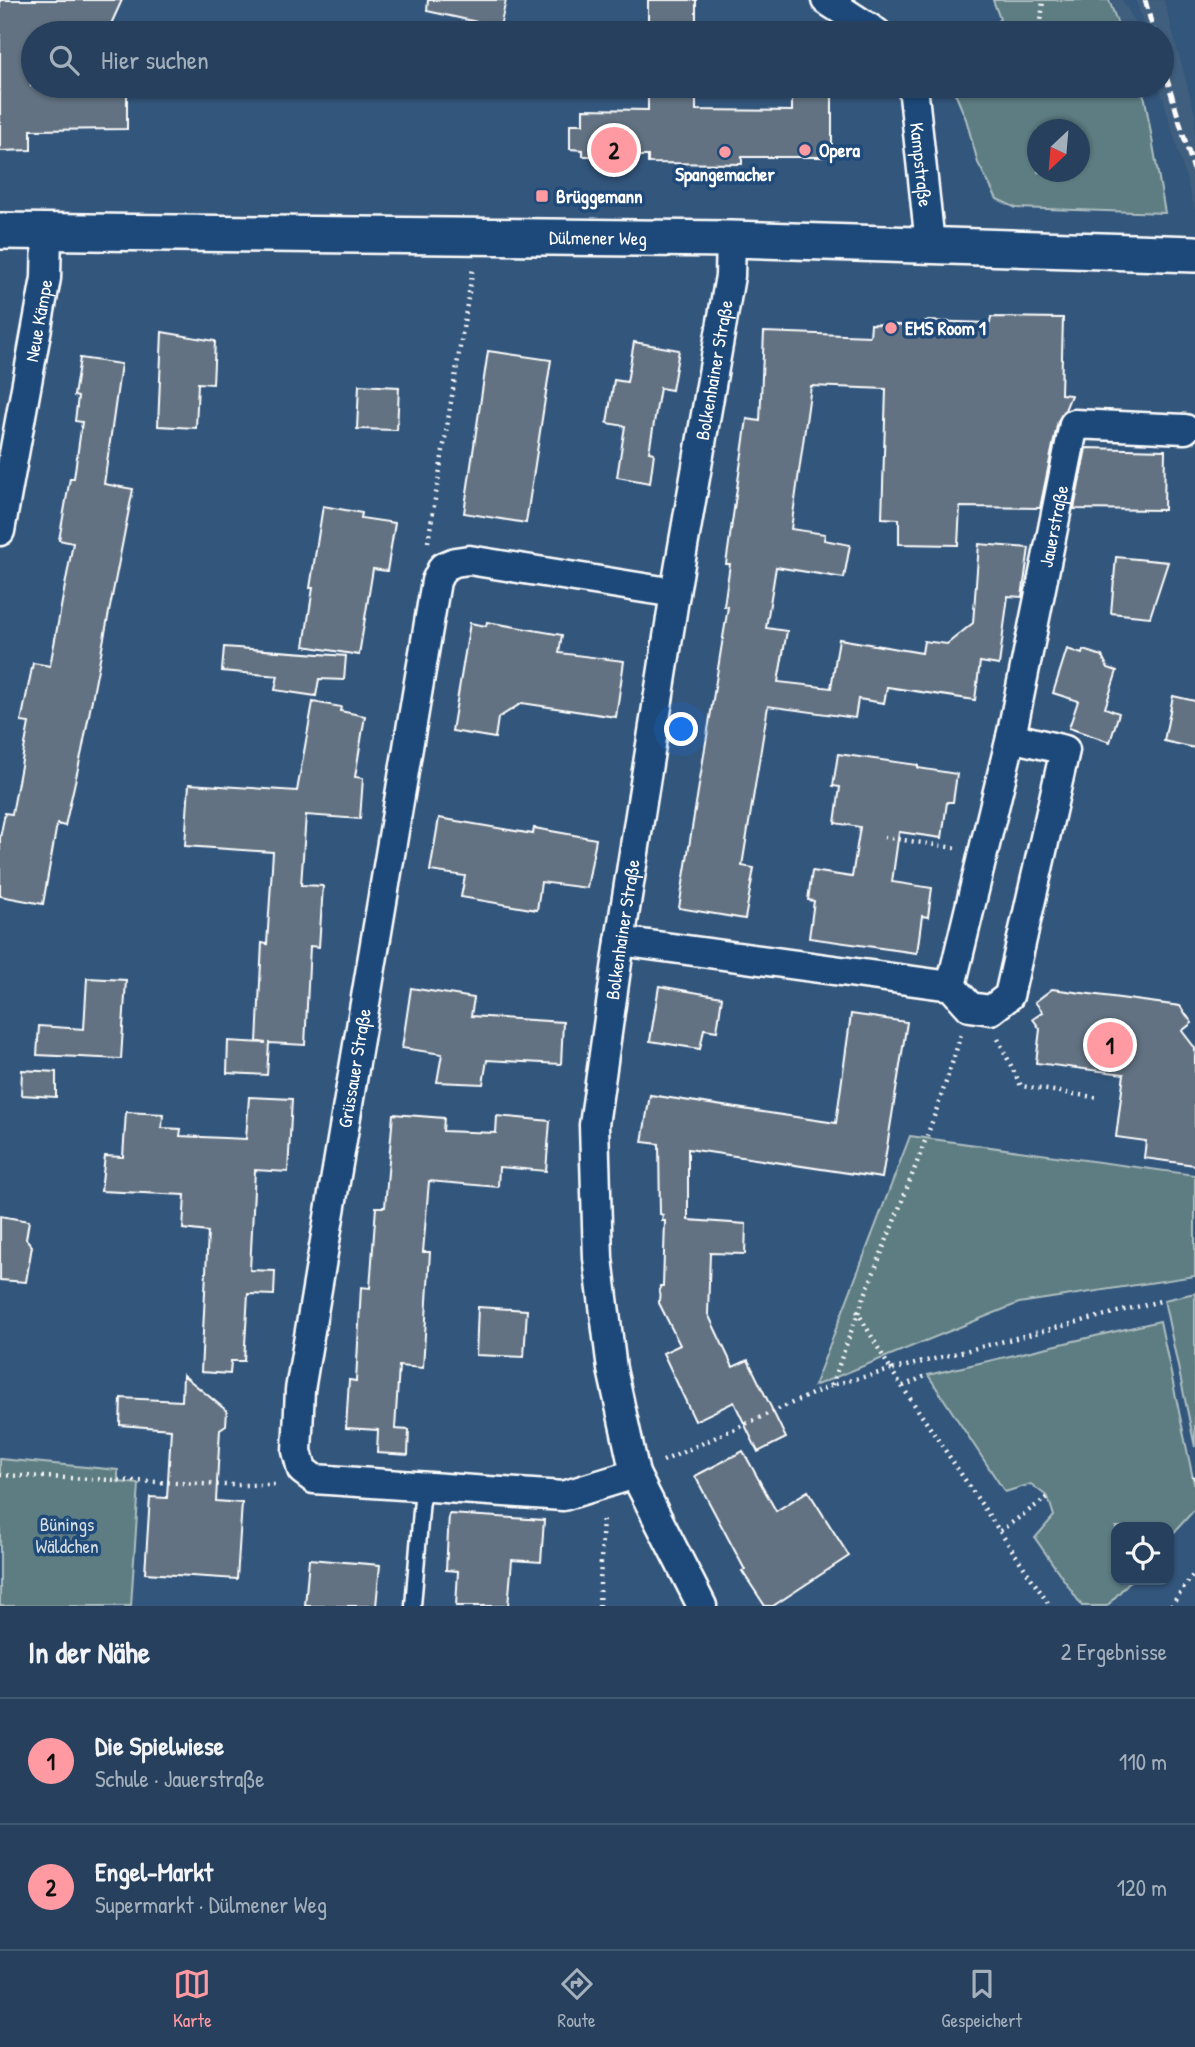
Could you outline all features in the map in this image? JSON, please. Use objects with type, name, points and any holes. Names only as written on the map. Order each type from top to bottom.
[{"type":"street","points":[[826,0],[858,21]]},
{"type":"street","name":"Kampstraße","points":[[914,98],[930,244]]},
{"type":"street","name":"Dülmener Weg","points":[[0,231],[731,239],[1195,254]]},
{"type":"street","name":"Neue Kämpe","points":[[0,531],[46,278],[47,233]]},
{"type":"street","name":"Bolkenhainer Straße","points":[[702,1606],[635,1474],[612,1369],[598,1258],[594,1125],[620,941],[730,275],[731,239]]},
{"type":"street","name":"Jauerstraße","points":[[971,1001],[983,852],[1011,737],[1074,424],[1185,429]]},
{"type":"street","points":[[443,567],[468,560],[676,593]]},
{"type":"street","name":"Grüssauer Straße","points":[[302,1470],[296,1451],[300,1390],[432,596],[443,567]]},
{"type":"street","points":[[620,941],[971,1001],[1009,996],[1065,750],[1011,737]]},
{"type":"street","points":[[302,1470],[314,1479],[563,1496],[635,1474]]},
{"type":"lane","points":[[413,1606],[423,1487]]},
{"type":"path","points":[[1041,21],[1043,0]]},
{"type":"path","points":[[443,567],[428,544],[478,236]]},
{"type":"path","points":[[884,837],[983,852]]},
{"type":"path","points":[[971,1001],[1000,1046],[1021,1086],[1100,1098]]},
{"type":"path","points":[[832,1385],[857,1310],[943,1096],[971,1001]]},
{"type":"path","points":[[635,1474],[832,1385],[1164,1300]]},
{"type":"path","points":[[857,1310],[891,1370],[1050,1606]]},
{"type":"path","points":[[903,1386],[928,1375]]},
{"type":"path","points":[[0,1475],[274,1486],[302,1470]]},
{"type":"path","points":[[599,1606],[604,1483]]},
{"type":"path","points":[[1000,1531],[1048,1497]]},
{"type":"path","points":[[1171,1606],[1195,1572]]},
{"type":"shaded area","points":[[1112,0],[1122,0],[1135,21],[1117,21]]},
{"type":"shaded area","points":[[1136,0],[1164,0],[1170,21],[1142,21]]},
{"type":"shaded area","points":[[1174,37],[1195,114],[1195,210],[1163,98],[1174,98]]},
{"type":"green space","points":[[993,0],[1109,0],[1117,21],[997,21],[1000,19]]},
{"type":"green space","points":[[957,98],[1145,98],[1165,213],[1016,208],[997,199],[978,163]]},
{"type":"green space","points":[[910,1136],[1195,1175],[1195,1276],[1019,1303],[814,1386]]},
{"type":"green space","points":[[1195,1293],[1195,1447],[1164,1300]]},
{"type":"green space","points":[[1160,1321],[1195,1488],[1195,1509],[1174,1532],[1174,1522],[1111,1522],[1111,1585],[1126,1585],[1107,1606],[1082,1606],[1035,1538],[1054,1516],[1048,1497],[1031,1484],[1005,1492],[928,1375]]},
{"type":"green space","name":"Bünings Wäldchen","points":[[0,1459],[118,1470],[118,1482],[139,1484],[131,1606],[0,1606]]},
{"type":"building","points":[[0,0],[122,0],[112,21],[21,21],[21,98],[127,98],[127,129],[31,130],[31,150],[0,151]]},
{"type":"building","points":[[428,0],[506,0],[501,21],[473,21],[427,11]]},
{"type":"building","points":[[648,0],[696,0],[696,21],[648,21]]},
{"type":"building","points":[[648,98],[696,98],[696,110],[792,111],[792,98],[832,98],[832,157],[742,157],[742,164],[648,163],[648,156],[583,156],[583,150],[570,149],[570,124],[583,124],[583,109],[648,110]]},
{"type":"building","points":[[991,317],[1063,318],[1061,394],[1071,395],[1058,421],[1040,508],[960,507],[958,545],[899,544],[899,519],[882,518],[886,389],[811,386],[791,529],[825,534],[824,540],[850,545],[844,578],[776,567],[766,628],[787,631],[778,682],[831,688],[839,639],[922,653],[924,641],[947,644],[973,623],[979,544],[1029,548],[1022,597],[1008,596],[999,665],[980,662],[975,700],[887,687],[884,703],[858,699],[855,718],[768,706],[742,866],[754,868],[745,919],[679,908],[728,607],[724,606],[730,564],[726,564],[747,419],[760,421],[764,332],[870,336],[871,324],[925,326],[925,321],[990,323]]},
{"type":"building","points":[[162,332],[215,341],[213,384],[198,383],[196,428],[158,426]]},
{"type":"building","points":[[634,342],[679,350],[672,390],[660,388],[649,452],[654,453],[650,483],[617,477],[625,426],[607,423],[614,380],[627,382]]},
{"type":"building","points":[[488,351],[551,360],[526,523],[464,513]]},
{"type":"building","points":[[80,358],[121,364],[104,484],[133,489],[82,751],[65,826],[57,824],[43,904],[0,896],[0,838],[5,813],[12,814],[29,723],[21,722],[33,663],[50,666],[73,543],[59,540],[70,478],[74,478],[82,422],[75,421],[78,397],[74,396]]},
{"type":"building","points":[[359,385],[399,387],[397,430],[357,429]]},
{"type":"building","points":[[1086,448],[1165,450],[1164,510],[1074,509]]},
{"type":"building","points":[[323,506],[362,513],[361,518],[395,523],[387,571],[373,569],[359,655],[304,646]]},
{"type":"building","points":[[1116,557],[1168,562],[1150,617],[1111,613]]},
{"type":"building","points":[[487,622],[562,635],[559,653],[624,661],[616,717],[522,703],[498,718],[495,738],[452,731],[470,623],[486,626]]},
{"type":"building","points":[[224,647],[346,656],[344,680],[319,679],[316,696],[275,690],[278,676],[222,671]]},
{"type":"building","points":[[1067,649],[1082,654],[1083,650],[1102,656],[1108,668],[1117,671],[1105,708],[1119,713],[1110,742],[1069,728],[1078,701],[1053,693]]},
{"type":"building","points":[[1173,696],[1195,701],[1195,748],[1164,741]]},
{"type":"building","points":[[313,702],[341,707],[340,711],[365,716],[355,777],[363,778],[360,819],[306,815],[301,885],[323,886],[319,947],[310,946],[305,1045],[269,1043],[267,1075],[227,1073],[228,1041],[266,1043],[257,1042],[262,943],[267,944],[273,852],[185,846],[189,784],[297,791]]},
{"type":"building","points":[[838,754],[918,765],[918,768],[957,774],[953,802],[947,802],[942,838],[899,832],[892,882],[932,888],[928,917],[922,916],[917,953],[809,938],[814,901],[808,900],[812,871],[852,877],[860,827],[835,823],[840,787],[833,786]]},
{"type":"building","points":[[439,818],[533,834],[534,828],[596,839],[587,888],[541,882],[537,910],[461,897],[465,876],[430,871]]},
{"type":"building","points":[[87,978],[126,980],[121,1059],[37,1055],[39,1026],[84,1029]]},
{"type":"building","points":[[659,986],[722,997],[717,1031],[704,1029],[700,1049],[650,1041]]},
{"type":"building","points":[[411,988],[474,998],[471,1016],[563,1022],[561,1064],[487,1060],[483,1084],[437,1082],[442,1054],[402,1048]]},
{"type":"building","points":[[1052,989],[1180,1006],[1192,1023],[1182,1031],[1195,1048],[1195,1165],[1144,1158],[1146,1141],[1116,1137],[1124,1074],[1036,1063],[1040,1029],[1033,1019],[1043,1012],[1035,1002]]},
{"type":"building","points":[[851,1014],[907,1022],[882,1178],[688,1149],[688,1220],[746,1224],[745,1254],[710,1253],[708,1314],[733,1367],[748,1360],[786,1438],[758,1452],[734,1402],[695,1421],[663,1353],[680,1345],[659,1303],[660,1286],[663,1286],[665,1221],[662,1221],[663,1215],[660,1214],[659,1144],[642,1142],[650,1095],[836,1123]]},
{"type":"building","points":[[22,1070],[56,1072],[56,1097],[21,1095]]},
{"type":"building","points":[[249,1097],[292,1099],[288,1172],[255,1170],[250,1270],[275,1271],[274,1295],[248,1294],[244,1361],[231,1361],[230,1374],[201,1372],[208,1232],[183,1229],[185,1195],[101,1191],[105,1156],[123,1157],[126,1112],[163,1114],[162,1128],[181,1129],[180,1136],[246,1139]]},
{"type":"building","points":[[393,1114],[444,1118],[443,1131],[496,1133],[497,1116],[550,1121],[546,1171],[499,1167],[498,1187],[429,1181],[423,1252],[430,1252],[423,1368],[399,1366],[395,1429],[409,1430],[408,1455],[377,1453],[378,1430],[346,1428],[349,1380],[356,1381],[361,1287],[370,1288],[376,1207],[385,1207]]},
{"type":"building","points":[[0,1216],[29,1221],[26,1239],[32,1246],[26,1282],[0,1280]]},
{"type":"building","points":[[478,1307],[527,1310],[524,1357],[476,1355]]},
{"type":"building","points":[[183,1375],[227,1411],[226,1425],[220,1429],[216,1501],[242,1503],[237,1579],[145,1573],[150,1497],[167,1498],[171,1429],[120,1425],[121,1398],[182,1401]]},
{"type":"building","points":[[743,1451],[776,1511],[808,1491],[849,1556],[773,1606],[765,1606],[742,1571],[745,1570],[695,1476]]},
{"type":"building","points":[[449,1514],[544,1520],[541,1562],[512,1560],[508,1606],[456,1606],[458,1571],[446,1570]]},
{"type":"building","points":[[309,1559],[380,1565],[376,1606],[305,1606]]},
{"type":"railway","points":[[1145,0],[1151,21]]},
{"type":"railway","points":[[1173,98],[1195,174]]},
{"type":"place","name":"Engel-Markt","points":[[614,150]]},
{"type":"place","name":"Opera","points":[[805,150]]},
{"type":"place","name":"Spangemacher","points":[[725,152]]},
{"type":"place","name":"Brüggemann","points":[[542,196]]},
{"type":"place","name":"EMS Room 1","points":[[891,328]]},
{"type":"place","name":"Die Spielwiese","points":[[1110,1045]]}]
